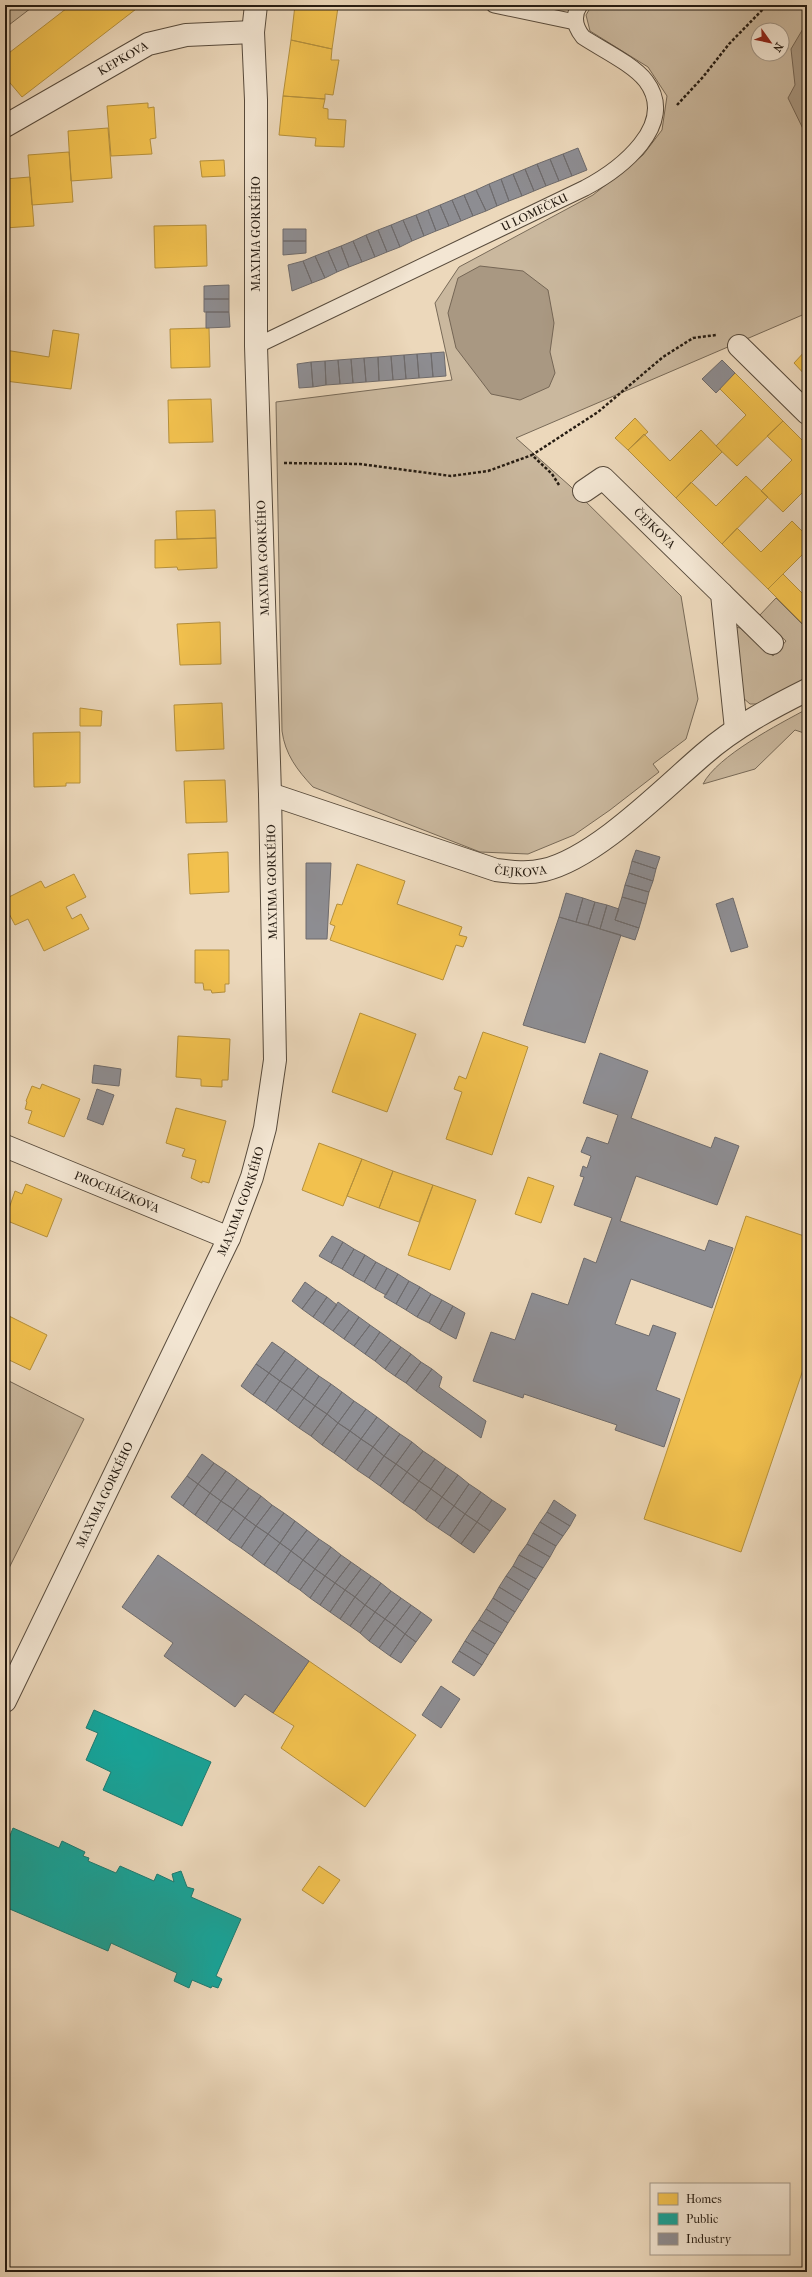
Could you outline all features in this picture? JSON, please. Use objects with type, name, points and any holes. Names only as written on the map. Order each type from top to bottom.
[{"type":"street","name":"MAXIMA GORKÉHO","points":[[5,1702],[229,1238],[252,1177],[265,1128],[275,1060],[270,794],[256,346],[256,100],[253,32],[256,5]]},
{"type":"street","name":"KEPKOVA","points":[[5,126],[148,44],[186,36],[253,32]]},
{"type":"street","points":[[739,346],[807,413]]},
{"type":"street","name":"ČEJKOVA","points":[[584,491],[603,478],[772,643]]},
{"type":"street","points":[[722,594],[736,730]]},
{"type":"street","name":"ČEJKOVA","points":[[270,794],[496,870],[523,873],[544,870],[568,861],[601,841],[736,730],[773,707],[807,690]]},
{"type":"street","name":"PROCHÁZKOVA","points":[[5,1146],[229,1238]]},
{"type":"lane","points":[[494,5],[576,22],[575,16],[580,5]]},
{"type":"lane","name":"U LOMEČKU","points":[[256,346],[601,179],[617,168],[640,145],[653,125],[656,111],[654,96],[646,80],[583,37],[578,31],[576,22]]},
{"type":"path","points":[[653,125],[683,100],[729,44],[767,5]]},
{"type":"path","points":[[260,463],[360,464],[451,476],[488,471],[532,455],[598,412],[663,357],[693,338],[720,335],[739,346]]},
{"type":"path","points":[[532,455],[552,474],[569,499],[584,491]]},
{"type":"shaded area","points":[[5,5],[35,5],[5,28]]},
{"type":"shaded area","points":[[592,5],[807,5],[807,313],[516,438],[570,486],[681,596],[698,699],[686,739],[653,764],[659,772],[610,810],[574,835],[528,854],[480,852],[313,787],[297,768],[289,754],[282,731],[276,402],[452,380],[435,303],[459,267],[593,195],[643,155],[662,130],[667,96],[648,67],[590,31],[586,15]]},
{"type":"shaded area","points":[[807,22],[807,137],[788,98],[795,85],[791,49]]},
{"type":"shaded area","points":[[480,266],[523,271],[548,290],[554,323],[550,352],[555,373],[549,387],[520,400],[491,394],[456,348],[448,313],[458,278]]},
{"type":"shaded area","points":[[776,598],[807,629],[807,678],[758,704],[750,704],[742,697],[736,627],[740,628],[773,656],[786,641],[759,616]]},
{"type":"shaded area","points":[[807,709],[807,734],[795,730],[755,769],[703,784],[710,773],[735,752],[765,732]]},
{"type":"shaded area","points":[[5,1379],[84,1419],[5,1576]]},
{"type":"building: Homes","points":[[71,5],[140,6],[22,97],[5,77],[5,56]]},
{"type":"building: Homes","points":[[295,5],[338,7],[332,49],[291,40]]},
{"type":"building: Homes","points":[[291,40],[332,49],[331,60],[339,60],[333,95],[325,94],[325,99],[283,96]]},
{"type":"building: Homes","points":[[283,96],[325,99],[323,108],[328,109],[328,119],[346,120],[344,147],[315,146],[316,138],[279,135]]},
{"type":"building: Homes","points":[[148,103],[148,108],[154,107],[156,138],[150,139],[152,154],[111,156],[107,106]]},
{"type":"building: Homes","points":[[108,128],[112,178],[71,181],[68,131]]},
{"type":"building: Homes","points":[[69,152],[73,202],[32,205],[28,155]]},
{"type":"building: Homes","points":[[224,160],[225,176],[202,177],[200,161]]},
{"type":"building: Homes","points":[[30,177],[34,226],[5,228],[5,179]]},
{"type":"building: Homes","points":[[206,225],[207,266],[155,268],[154,226]]},
{"type":"building: Homes","points":[[209,328],[210,367],[171,368],[170,329]]},
{"type":"building: Homes","points":[[53,330],[79,334],[71,389],[5,381],[5,350],[49,357]]},
{"type":"building: Homes","points":[[807,349],[807,377],[794,363]]},
{"type":"building: Homes","points":[[735,373],[783,421],[737,466],[716,446],[746,415],[719,388]]},
{"type":"building: Homes","points":[[211,399],[213,442],[169,443],[168,400]]},
{"type":"building: Homes","points":[[5,401],[9,401],[5,432]]},
{"type":"building: Homes","points":[[635,418],[648,432],[628,450],[615,438]]},
{"type":"building: Homes","points":[[783,421],[807,445],[807,488],[783,512],[761,491],[792,460],[767,436]]},
{"type":"building: Homes","points":[[701,430],[722,452],[676,498],[628,450],[644,434],[670,461]]},
{"type":"building: Homes","points":[[746,476],[768,497],[722,544],[676,498],[691,482],[716,506]]},
{"type":"building: Homes","points":[[215,510],[216,538],[177,539],[176,511]]},
{"type":"building: Homes","points":[[792,521],[807,536],[807,550],[768,589],[722,544],[737,528],[761,552]]},
{"type":"building: Homes","points":[[216,538],[217,568],[178,570],[177,567],[155,568],[155,540]]},
{"type":"building: Homes","points":[[783,574],[807,598],[807,628],[768,589]]},
{"type":"building: Homes","points":[[220,622],[221,664],[180,665],[177,624]]},
{"type":"building: Homes","points":[[222,703],[224,749],[176,751],[174,705]]},
{"type":"building: Homes","points":[[80,708],[102,711],[101,726],[80,726]]},
{"type":"building: Homes","points":[[80,732],[80,783],[66,783],[66,786],[34,787],[33,733]]},
{"type":"building: Homes","points":[[225,780],[227,822],[186,823],[184,781]]},
{"type":"building: Homes","points":[[228,852],[229,892],[190,894],[188,854]]},
{"type":"building: Homes","points":[[357,864],[405,881],[397,904],[462,927],[459,935],[467,937],[463,947],[456,945],[443,980],[330,940],[335,926],[330,924],[337,904],[342,905]]},
{"type":"building: Homes","points":[[74,874],[86,897],[66,907],[72,919],[81,914],[89,929],[44,951],[28,919],[15,925],[5,906],[5,899],[41,881],[45,888]]},
{"type":"building: Homes","points":[[195,950],[229,950],[229,984],[225,984],[225,992],[212,993],[211,990],[204,990],[203,983],[195,983]]},
{"type":"building: Homes","points":[[360,1013],[416,1034],[387,1112],[332,1092]]},
{"type":"building: Homes","points":[[483,1032],[528,1047],[492,1155],[446,1139],[462,1092],[454,1089],[459,1076],[466,1079]]},
{"type":"building: Homes","points":[[178,1036],[230,1039],[228,1080],[222,1080],[222,1087],[201,1086],[201,1079],[176,1077]]},
{"type":"building: Homes","points":[[42,1084],[80,1099],[64,1137],[28,1123],[32,1111],[25,1109],[26,1101],[32,1086],[40,1089]]},
{"type":"building: Homes","points":[[176,1108],[226,1121],[209,1183],[202,1181],[202,1183],[191,1178],[196,1160],[182,1156],[185,1149],[166,1143]]},
{"type":"building: Homes","points":[[319,1143],[362,1159],[343,1206],[302,1190]]},
{"type":"building: Homes","points":[[362,1159],[393,1171],[379,1208],[347,1196]]},
{"type":"building: Homes","points":[[393,1171],[433,1185],[419,1222],[379,1208]]},
{"type":"building: Homes","points":[[528,1177],[554,1186],[541,1223],[515,1214]]},
{"type":"building: Homes","points":[[26,1184],[62,1199],[47,1237],[5,1220],[15,1191],[22,1194]]},
{"type":"building: Homes","points":[[433,1185],[476,1200],[450,1270],[408,1255]]},
{"type":"building: Homes","points":[[746,1216],[807,1237],[807,1358],[741,1552],[644,1519]]},
{"type":"building: Homes","points":[[5,1314],[47,1335],[30,1370],[5,1358]]},
{"type":"building: Homes","points":[[309,1661],[416,1735],[365,1807],[281,1748],[294,1726],[273,1713]]},
{"type":"building: Homes","points":[[319,1866],[340,1880],[323,1904],[302,1890]]},
{"type":"building: Public","points":[[94,1710],[211,1762],[182,1826],[103,1790],[111,1772],[86,1760],[98,1733],[86,1728]]},
{"type":"building: Public","points":[[13,1828],[59,1848],[62,1841],[85,1852],[83,1856],[89,1858],[88,1861],[116,1873],[120,1866],[154,1881],[157,1874],[174,1882],[172,1874],[181,1871],[187,1887],[194,1889],[191,1897],[241,1919],[216,1976],[222,1979],[218,1988],[212,1986],[211,1988],[192,1980],[189,1988],[174,1981],[177,1973],[111,1943],[108,1951],[5,1907],[5,1848]]},
{"type":"building: Industry","points":[[578,148],[587,170],[572,176],[563,154]]},
{"type":"building: Industry","points":[[563,154],[572,176],[559,181],[550,159]]},
{"type":"building: Industry","points":[[550,159],[559,181],[546,186],[537,164]]},
{"type":"building: Industry","points":[[537,164],[546,186],[534,191],[525,169]]},
{"type":"building: Industry","points":[[525,169],[534,191],[522,196],[513,174]]},
{"type":"building: Industry","points":[[513,174],[522,196],[509,201],[501,179]]},
{"type":"building: Industry","points":[[501,179],[509,201],[497,206],[489,184]]},
{"type":"building: Industry","points":[[489,184],[497,206],[486,211],[476,190]]},
{"type":"building: Industry","points":[[476,190],[486,211],[473,216],[464,195]]},
{"type":"building: Industry","points":[[464,195],[473,216],[461,221],[452,200]]},
{"type":"building: Industry","points":[[452,200],[461,221],[449,226],[440,205]]},
{"type":"building: Industry","points":[[440,205],[449,226],[436,231],[428,210]]},
{"type":"building: Industry","points":[[428,210],[436,231],[424,236],[416,215]]},
{"type":"building: Industry","points":[[416,215],[424,236],[412,241],[403,220]]},
{"type":"building: Industry","points":[[403,220],[412,241],[400,247],[391,225]]},
{"type":"building: Industry","points":[[391,225],[400,247],[387,252],[378,230]]},
{"type":"building: Industry","points":[[283,229],[306,229],[306,241],[283,241]]},
{"type":"building: Industry","points":[[378,230],[387,252],[375,257],[366,235]]},
{"type":"building: Industry","points":[[366,235],[375,257],[362,262],[353,241]]},
{"type":"building: Industry","points":[[283,241],[306,241],[306,253],[283,255]]},
{"type":"building: Industry","points":[[353,241],[362,262],[349,267],[341,246]]},
{"type":"building: Industry","points":[[341,246],[349,267],[337,272],[328,251]]},
{"type":"building: Industry","points":[[328,251],[337,272],[325,278],[315,256]]},
{"type":"building: Industry","points":[[315,256],[325,278],[312,283],[303,261]]},
{"type":"building: Industry","points":[[303,261],[312,283],[292,291],[288,265]]},
{"type":"building: Industry","points":[[229,285],[229,299],[204,299],[204,286]]},
{"type":"building: Industry","points":[[204,299],[229,299],[229,312],[204,312]]},
{"type":"building: Industry","points":[[206,312],[229,312],[230,327],[206,328]]},
{"type":"building: Industry","points":[[444,352],[446,376],[433,377],[431,353]]},
{"type":"building: Industry","points":[[431,353],[433,377],[419,378],[417,354]]},
{"type":"building: Industry","points":[[417,354],[419,378],[406,379],[404,355]]},
{"type":"building: Industry","points":[[404,355],[406,379],[393,380],[391,356]]},
{"type":"building: Industry","points":[[391,356],[393,380],[379,381],[378,357]]},
{"type":"building: Industry","points":[[378,357],[379,381],[366,382],[364,358]]},
{"type":"building: Industry","points":[[364,358],[366,382],[353,383],[351,359]]},
{"type":"building: Industry","points":[[351,359],[353,383],[340,384],[338,360]]},
{"type":"building: Industry","points":[[338,360],[340,384],[326,385],[325,361]]},
{"type":"building: Industry","points":[[722,360],[735,373],[716,393],[702,379]]},
{"type":"building: Industry","points":[[325,361],[326,385],[313,387],[311,362]]},
{"type":"building: Industry","points":[[311,362],[313,387],[299,388],[297,364]]},
{"type":"building: Industry","points":[[636,850],[660,857],[656,869],[632,861]]},
{"type":"building: Industry","points":[[632,861],[656,869],[653,881],[629,873]]},
{"type":"building: Industry","points":[[306,863],[331,863],[327,939],[306,939]]},
{"type":"building: Industry","points":[[629,873],[653,881],[649,892],[625,885]]},
{"type":"building: Industry","points":[[625,885],[649,892],[646,904],[622,897]]},
{"type":"building: Industry","points":[[566,893],[583,898],[576,922],[559,917]]},
{"type":"building: Industry","points":[[622,897],[646,904],[639,928],[615,920]]},
{"type":"building: Industry","points":[[583,898],[595,902],[588,925],[576,922]]},
{"type":"building: Industry","points":[[733,898],[748,947],[731,952],[716,904]]},
{"type":"building: Industry","points":[[595,902],[607,905],[600,929],[588,925]]},
{"type":"building: Industry","points":[[607,905],[619,909],[615,920],[639,928],[635,940],[600,929]]},
{"type":"building: Industry","points":[[559,917],[621,935],[585,1043],[523,1025]]},
{"type":"building: Industry","points":[[600,1053],[648,1071],[631,1118],[711,1148],[715,1137],[739,1146],[717,1205],[636,1176],[620,1221],[705,1251],[709,1240],[733,1248],[712,1308],[631,1279],[615,1324],[649,1336],[653,1325],[676,1333],[656,1390],[680,1399],[664,1447],[615,1430],[617,1425],[524,1394],[523,1398],[473,1381],[491,1332],[515,1340],[532,1293],[568,1305],[584,1258],[596,1263],[612,1218],[574,1205],[584,1177],[580,1176],[583,1166],[587,1168],[591,1156],[581,1152],[587,1137],[608,1144],[618,1115],[583,1103]]},
{"type":"building: Industry","points":[[94,1065],[121,1069],[119,1086],[92,1083]]},
{"type":"building: Industry","points":[[97,1089],[114,1095],[103,1125],[87,1119]]},
{"type":"building: Industry","points":[[332,1236],[343,1242],[331,1263],[319,1256]]},
{"type":"building: Industry","points":[[343,1242],[354,1249],[342,1269],[331,1263]]},
{"type":"building: Industry","points":[[354,1249],[365,1255],[353,1276],[342,1269]]},
{"type":"building: Industry","points":[[365,1255],[376,1262],[364,1282],[353,1276]]},
{"type":"building: Industry","points":[[376,1262],[387,1268],[375,1289],[364,1282]]},
{"type":"building: Industry","points":[[387,1268],[398,1274],[386,1295],[375,1289]]},
{"type":"building: Industry","points":[[398,1274],[409,1281],[396,1304],[384,1297]]},
{"type":"building: Industry","points":[[409,1281],[420,1287],[406,1310],[396,1304]]},
{"type":"building: Industry","points":[[305,1282],[316,1290],[302,1309],[292,1301]]},
{"type":"building: Industry","points":[[420,1287],[431,1294],[417,1317],[406,1310]]},
{"type":"building: Industry","points":[[316,1290],[327,1297],[313,1317],[302,1309]]},
{"type":"building: Industry","points":[[431,1294],[442,1300],[429,1323],[417,1317]]},
{"type":"building: Industry","points":[[327,1297],[337,1305],[323,1324],[313,1317]]},
{"type":"building: Industry","points":[[442,1300],[453,1306],[440,1330],[429,1323]]},
{"type":"building: Industry","points":[[338,1302],[349,1310],[333,1331],[323,1324]]},
{"type":"building: Industry","points":[[453,1306],[465,1313],[456,1339],[440,1330]]},
{"type":"building: Industry","points":[[349,1310],[359,1317],[344,1339],[333,1331]]},
{"type":"building: Industry","points":[[359,1317],[370,1325],[354,1346],[344,1339]]},
{"type":"building: Industry","points":[[370,1325],[380,1332],[365,1354],[354,1346]]},
{"type":"building: Industry","points":[[380,1332],[391,1340],[375,1361],[365,1354]]},
{"type":"building: Industry","points":[[391,1340],[401,1347],[385,1369],[375,1361]]},
{"type":"building: Industry","points":[[272,1342],[285,1351],[269,1373],[256,1364]]},
{"type":"building: Industry","points":[[401,1347],[411,1354],[395,1376],[385,1369]]},
{"type":"building: Industry","points":[[285,1351],[296,1359],[280,1381],[269,1373]]},
{"type":"building: Industry","points":[[411,1354],[421,1362],[406,1383],[395,1376]]},
{"type":"building: Industry","points":[[296,1359],[308,1368],[292,1389],[280,1381]]},
{"type":"building: Industry","points":[[421,1362],[432,1369],[416,1391],[406,1383]]},
{"type":"building: Industry","points":[[256,1364],[269,1373],[253,1395],[241,1386]]},
{"type":"building: Industry","points":[[308,1368],[319,1376],[304,1398],[292,1389]]},
{"type":"building: Industry","points":[[432,1369],[442,1377],[439,1387],[486,1421],[481,1438],[416,1391]]},
{"type":"building: Industry","points":[[269,1373],[280,1381],[265,1403],[253,1395]]},
{"type":"building: Industry","points":[[319,1376],[331,1384],[315,1406],[304,1398]]},
{"type":"building: Industry","points":[[280,1381],[292,1389],[276,1411],[265,1403]]},
{"type":"building: Industry","points":[[331,1384],[342,1392],[327,1414],[315,1406]]},
{"type":"building: Industry","points":[[292,1389],[304,1398],[288,1420],[276,1411]]},
{"type":"building: Industry","points":[[342,1392],[354,1401],[338,1423],[327,1414]]},
{"type":"building: Industry","points":[[304,1398],[315,1406],[299,1428],[288,1420]]},
{"type":"building: Industry","points":[[354,1401],[366,1409],[350,1431],[338,1423]]},
{"type":"building: Industry","points":[[315,1406],[327,1414],[311,1436],[299,1428]]},
{"type":"building: Industry","points":[[366,1409],[377,1417],[361,1439],[350,1431]]},
{"type":"building: Industry","points":[[327,1414],[338,1423],[322,1445],[311,1436]]},
{"type":"building: Industry","points":[[377,1417],[389,1426],[373,1447],[361,1439]]},
{"type":"building: Industry","points":[[338,1423],[350,1431],[334,1453],[322,1445]]},
{"type":"building: Industry","points":[[389,1426],[400,1434],[384,1456],[373,1447]]},
{"type":"building: Industry","points":[[350,1431],[361,1439],[345,1461],[334,1453]]},
{"type":"building: Industry","points":[[400,1434],[412,1442],[396,1464],[384,1456]]},
{"type":"building: Industry","points":[[361,1439],[373,1447],[357,1470],[345,1461]]},
{"type":"building: Industry","points":[[412,1442],[423,1451],[407,1472],[396,1464]]},
{"type":"building: Industry","points":[[373,1447],[384,1456],[369,1478],[357,1470]]},
{"type":"building: Industry","points":[[423,1451],[435,1459],[419,1481],[407,1472]]},
{"type":"building: Industry","points":[[202,1454],[214,1463],[198,1484],[187,1476]]},
{"type":"building: Industry","points":[[384,1456],[396,1464],[380,1486],[369,1478]]},
{"type":"building: Industry","points":[[435,1459],[446,1467],[431,1489],[419,1481]]},
{"type":"building: Industry","points":[[214,1463],[226,1471],[210,1493],[198,1484]]},
{"type":"building: Industry","points":[[396,1464],[407,1472],[391,1494],[380,1486]]},
{"type":"building: Industry","points":[[446,1467],[458,1475],[442,1497],[431,1489]]},
{"type":"building: Industry","points":[[226,1471],[237,1479],[221,1501],[210,1493]]},
{"type":"building: Industry","points":[[407,1472],[419,1481],[403,1503],[391,1494]]},
{"type":"building: Industry","points":[[458,1475],[469,1484],[454,1506],[442,1497]]},
{"type":"building: Industry","points":[[187,1476],[198,1484],[183,1506],[171,1497]]},
{"type":"building: Industry","points":[[237,1479],[249,1488],[233,1509],[221,1501]]},
{"type":"building: Industry","points":[[419,1481],[431,1489],[415,1511],[403,1503]]},
{"type":"building: Industry","points":[[198,1484],[210,1493],[195,1515],[183,1506]]},
{"type":"building: Industry","points":[[469,1484],[481,1492],[465,1514],[454,1506]]},
{"type":"building: Industry","points":[[249,1488],[261,1496],[245,1518],[233,1509]]},
{"type":"building: Industry","points":[[431,1489],[442,1497],[426,1520],[415,1511]]},
{"type":"building: Industry","points":[[481,1492],[492,1500],[477,1522],[465,1514]]},
{"type":"building: Industry","points":[[210,1493],[221,1501],[206,1523],[195,1515]]},
{"type":"building: Industry","points":[[261,1496],[272,1505],[256,1526],[245,1518]]},
{"type":"building: Industry","points":[[442,1497],[454,1506],[438,1528],[426,1520]]},
{"type":"building: Industry","points":[[492,1500],[506,1509],[490,1531],[477,1522]]},
{"type":"building: Industry","points":[[554,1500],[576,1515],[570,1526],[547,1512]]},
{"type":"building: Industry","points":[[221,1501],[233,1509],[217,1531],[206,1523]]},
{"type":"building: Industry","points":[[272,1505],[284,1513],[268,1534],[256,1526]]},
{"type":"building: Industry","points":[[454,1506],[465,1514],[450,1536],[438,1528]]},
{"type":"building: Industry","points":[[233,1509],[245,1518],[229,1540],[217,1531]]},
{"type":"building: Industry","points":[[547,1512],[570,1526],[563,1536],[540,1522]]},
{"type":"building: Industry","points":[[284,1513],[295,1521],[280,1543],[268,1534]]},
{"type":"building: Industry","points":[[465,1514],[477,1522],[461,1544],[450,1536]]},
{"type":"building: Industry","points":[[245,1518],[256,1526],[241,1548],[229,1540]]},
{"type":"building: Industry","points":[[295,1521],[307,1530],[291,1551],[280,1543]]},
{"type":"building: Industry","points":[[477,1522],[490,1531],[474,1553],[461,1544]]},
{"type":"building: Industry","points":[[540,1522],[563,1536],[556,1546],[533,1533]]},
{"type":"building: Industry","points":[[256,1526],[268,1534],[252,1556],[241,1548]]},
{"type":"building: Industry","points":[[307,1530],[319,1539],[303,1560],[291,1551]]},
{"type":"building: Industry","points":[[533,1533],[556,1546],[550,1557],[527,1544]]},
{"type":"building: Industry","points":[[268,1534],[280,1543],[264,1565],[252,1556]]},
{"type":"building: Industry","points":[[319,1539],[331,1547],[315,1569],[303,1560]]},
{"type":"building: Industry","points":[[280,1543],[291,1551],[276,1573],[264,1565]]},
{"type":"building: Industry","points":[[527,1544],[550,1557],[543,1568],[519,1555]]},
{"type":"building: Industry","points":[[331,1547],[341,1555],[325,1576],[315,1569]]},
{"type":"building: Industry","points":[[291,1551],[303,1560],[288,1582],[276,1573]]},
{"type":"building: Industry","points":[[158,1555],[309,1661],[273,1713],[245,1694],[235,1707],[164,1656],[173,1643],[122,1607]]},
{"type":"building: Industry","points":[[341,1555],[351,1562],[335,1583],[325,1576]]},
{"type":"building: Industry","points":[[519,1555],[543,1568],[536,1579],[513,1566]]},
{"type":"building: Industry","points":[[303,1560],[315,1569],[300,1590],[288,1582]]},
{"type":"building: Industry","points":[[351,1562],[361,1569],[345,1590],[335,1583]]},
{"type":"building: Industry","points":[[513,1566],[536,1579],[529,1590],[506,1576]]},
{"type":"building: Industry","points":[[315,1569],[325,1576],[310,1598],[300,1590]]},
{"type":"building: Industry","points":[[361,1569],[371,1576],[355,1597],[345,1590]]},
{"type":"building: Industry","points":[[325,1576],[335,1583],[320,1605],[310,1598]]},
{"type":"building: Industry","points":[[371,1576],[381,1583],[365,1605],[355,1597]]},
{"type":"building: Industry","points":[[506,1576],[529,1590],[522,1601],[499,1587]]},
{"type":"building: Industry","points":[[335,1583],[345,1590],[330,1612],[320,1605]]},
{"type":"building: Industry","points":[[381,1583],[391,1591],[375,1612],[365,1605]]},
{"type":"building: Industry","points":[[499,1587],[522,1601],[515,1612],[493,1598]]},
{"type":"building: Industry","points":[[345,1590],[355,1597],[340,1619],[330,1612]]},
{"type":"building: Industry","points":[[391,1591],[401,1598],[385,1619],[375,1612]]},
{"type":"building: Industry","points":[[355,1597],[365,1605],[350,1626],[340,1619]]},
{"type":"building: Industry","points":[[401,1598],[411,1605],[395,1626],[385,1619]]},
{"type":"building: Industry","points":[[493,1598],[515,1612],[508,1623],[486,1609]]},
{"type":"building: Industry","points":[[365,1605],[375,1612],[360,1633],[350,1626]]},
{"type":"building: Industry","points":[[411,1605],[421,1612],[405,1634],[395,1626]]},
{"type":"building: Industry","points":[[486,1609],[508,1623],[502,1633],[479,1620]]},
{"type":"building: Industry","points":[[375,1612],[385,1619],[369,1641],[360,1633]]},
{"type":"building: Industry","points":[[421,1612],[432,1620],[416,1642],[405,1634]]},
{"type":"building: Industry","points":[[385,1619],[395,1626],[379,1648],[369,1641]]},
{"type":"building: Industry","points":[[479,1620],[502,1633],[495,1644],[472,1630]]},
{"type":"building: Industry","points":[[395,1626],[405,1634],[390,1656],[379,1648]]},
{"type":"building: Industry","points":[[472,1630],[495,1644],[488,1655],[465,1641]]},
{"type":"building: Industry","points":[[405,1634],[416,1642],[401,1663],[390,1656]]},
{"type":"building: Industry","points":[[465,1641],[488,1655],[482,1665],[459,1651]]},
{"type":"building: Industry","points":[[459,1651],[482,1665],[474,1676],[452,1662]]},
{"type":"building: Industry","points":[[441,1686],[460,1699],[441,1728],[422,1715]]}]
